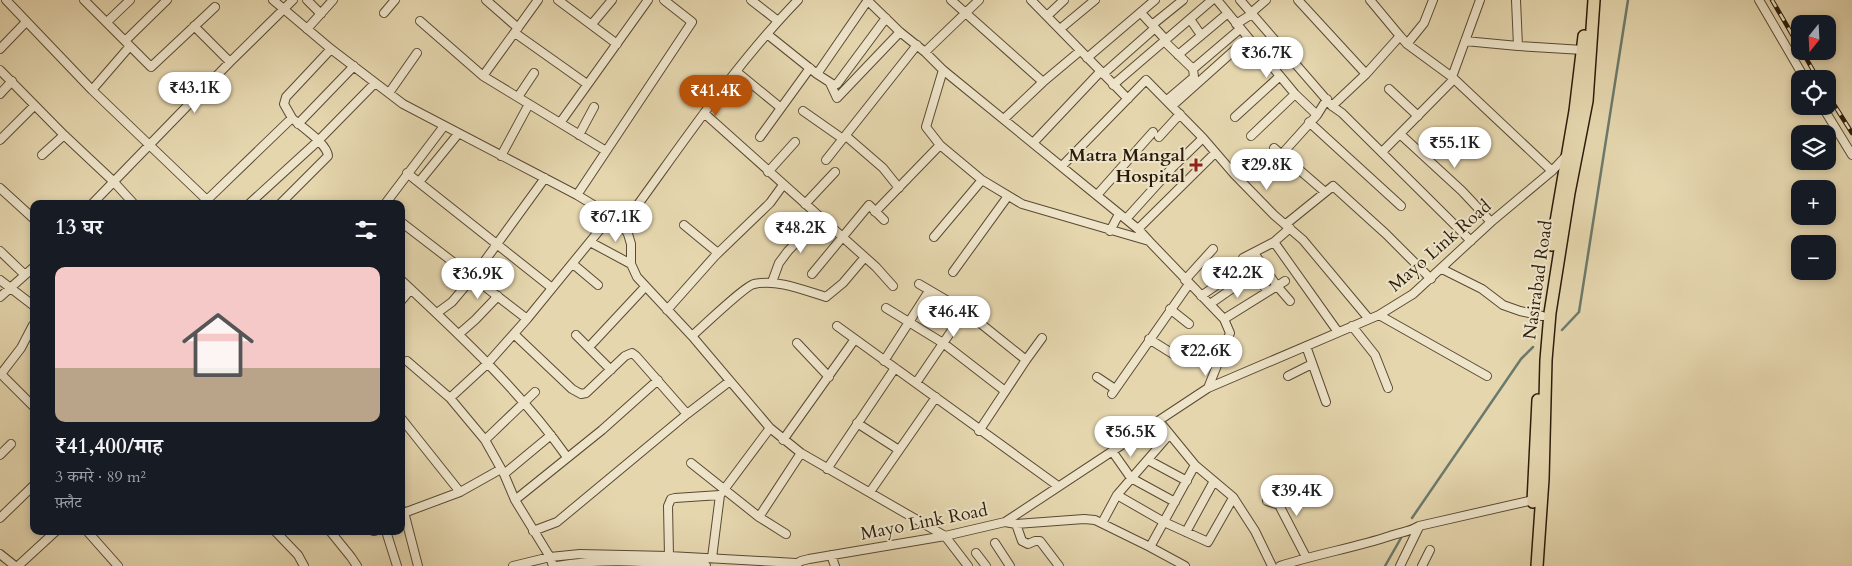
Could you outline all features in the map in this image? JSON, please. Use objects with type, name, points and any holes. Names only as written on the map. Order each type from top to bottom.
[{"type":"highway","name":"Nasirabad Road","points":[[1537,566],[1543,469],[1546,360],[1550,313],[1572,152],[1583,50],[1586,0]]},
{"type":"highway","name":"Nasirabad Road","points":[[1530,566],[1542,316],[1560,194],[1587,101],[1594,0]]},
{"type":"street","points":[[6,0],[92,90],[207,200]]},
{"type":"street","points":[[84,0],[151,67],[215,7]]},
{"type":"street","points":[[106,22],[130,0]]},
{"type":"street","points":[[92,90],[128,44],[167,0]]},
{"type":"street","points":[[273,0],[331,49],[403,104],[577,195],[623,225],[631,244],[631,264],[637,278],[692,336],[770,428],[801,453],[827,469],[946,536],[968,566]]},
{"type":"street","points":[[96,200],[266,25],[293,0]]},
{"type":"street","points":[[307,0],[321,14]]},
{"type":"street","points":[[307,29],[333,0]]},
{"type":"street","points":[[384,13],[395,0]]},
{"type":"street","points":[[486,0],[516,30],[587,84]]},
{"type":"street","points":[[483,76],[538,0]]},
{"type":"street","points":[[558,0],[617,44]]},
{"type":"street","points":[[560,123],[648,0]]},
{"type":"street","points":[[577,195],[692,22],[664,0]]},
{"type":"street","points":[[752,0],[778,21]]},
{"type":"street","points":[[623,225],[704,113],[767,34],[798,0]]},
{"type":"street","points":[[951,0],[1043,82]]},
{"type":"street","points":[[925,52],[979,0]]},
{"type":"street","points":[[1031,0],[1128,99]]},
{"type":"street","points":[[1048,16],[1064,0]]},
{"type":"street","points":[[1060,29],[1095,0]]},
{"type":"street","points":[[1088,58],[1155,0]]},
{"type":"street","points":[[1033,143],[1101,73],[1182,0]]},
{"type":"street","points":[[1113,85],[1212,0]]},
{"type":"street","points":[[1217,0],[1295,94],[1317,115]]},
{"type":"street","points":[[1240,0],[1332,106],[1342,113],[1471,241]]},
{"type":"street","points":[[1193,69],[1266,0]]},
{"type":"street","points":[[1298,0],[1366,74]]},
{"type":"street","points":[[1370,0],[1407,44],[1453,78],[1552,171]]},
{"type":"street","points":[[1407,44],[1424,23],[1433,0]]},
{"type":"street","points":[[1382,152],[1453,78],[1480,0]]},
{"type":"street","points":[[1516,0],[1518,46]]},
{"type":"street","points":[[1759,0],[1800,70]]},
{"type":"street","points":[[592,24],[609,1]]},
{"type":"street","points":[[817,74],[870,1],[900,32],[925,52],[943,70],[1138,228],[1149,242],[1224,319],[1230,333],[1227,345],[1208,388]]},
{"type":"street","points":[[1140,13],[1193,69],[1194,78],[1169,103]]},
{"type":"street","points":[[1178,55],[1228,13]]},
{"type":"street","points":[[830,84],[837,84],[886,18]]},
{"type":"street","points":[[1190,20],[1201,35]]},
{"type":"street","points":[[420,21],[483,76],[606,151]]},
{"type":"street","points":[[0,49],[26,22]]},
{"type":"street","points":[[194,26],[230,62]]},
{"type":"street","points":[[767,34],[830,84],[837,98],[900,32]]},
{"type":"street","points":[[1332,106],[1366,74],[1400,36]]},
{"type":"street","points":[[1169,103],[1248,38]]},
{"type":"street","points":[[1465,41],[1583,50]]},
{"type":"street","points":[[826,160],[917,46]]},
{"type":"street","points":[[284,200],[328,156],[328,152],[318,141],[292,118],[284,104],[286,97],[331,49]]},
{"type":"street","points":[[1004,119],[1043,82],[1080,51]]},
{"type":"street","points":[[389,93],[417,52]]},
{"type":"street","points":[[298,124],[354,66]]},
{"type":"street","points":[[760,137],[810,68]]},
{"type":"street","points":[[0,70],[130,200]]},
{"type":"street","points":[[943,70],[926,127],[940,145],[982,180],[1022,204],[1149,242]]},
{"type":"street","points":[[737,72],[781,108]]},
{"type":"street","points":[[518,97],[534,73]]},
{"type":"street","points":[[1235,117],[1280,76]]},
{"type":"street","points":[[1062,166],[1146,80],[1203,138],[1234,174],[1303,240],[1369,319]]},
{"type":"street","points":[[0,94],[12,81]]},
{"type":"street","points":[[253,200],[318,141],[375,83]]},
{"type":"street","points":[[1389,89],[1418,116]]},
{"type":"street","points":[[1251,136],[1295,94]]},
{"type":"street","points":[[1281,155],[1317,115],[1327,99]]},
{"type":"street","points":[[502,156],[529,104]]},
{"type":"street","points":[[0,140],[34,106]]},
{"type":"street","points":[[579,135],[594,107]]},
{"type":"street","points":[[803,111],[845,138],[883,168],[899,188]]},
{"type":"street","points":[[704,113],[865,257],[893,286]]},
{"type":"street","points":[[1097,195],[1156,135],[1180,114]]},
{"type":"street","points":[[1828,115],[1852,155]]},
{"type":"street","points":[[211,200],[292,118]]},
{"type":"street","points":[[1309,122],[1401,206]]},
{"type":"street","points":[[388,200],[444,126]]},
{"type":"street","points":[[419,182],[458,134]]},
{"type":"street","points":[[1400,134],[1462,191],[1491,222]]},
{"type":"street","points":[[42,155],[64,135]]},
{"type":"street","points":[[1110,231],[1122,216],[1203,138]]},
{"type":"street","points":[[768,172],[795,142]]},
{"type":"street","points":[[876,212],[940,145]]},
{"type":"street","points":[[1274,148],[1325,192]]},
{"type":"street","name":"Mayo Link Road","points":[[513,566],[550,557],[580,554],[712,558],[794,565],[830,555],[946,536],[1005,522],[1208,388],[1379,315],[1413,294],[1491,222],[1572,152]]},
{"type":"street","points":[[1138,228],[1215,153]]},
{"type":"street","points":[[805,204],[835,172]]},
{"type":"street","points":[[407,173],[552,288]]},
{"type":"street","points":[[437,313],[452,302],[473,277],[545,178]]},
{"type":"street","points":[[934,238],[982,180]]},
{"type":"street","points":[[667,310],[718,253],[770,203],[783,185]]},
{"type":"street","points":[[1268,291],[1253,274],[1243,258],[1274,242],[1288,226],[1333,186],[1386,234],[1431,279]]},
{"type":"street","points":[[0,188],[30,215]]},
{"type":"street","points":[[953,272],[1008,196]]},
{"type":"street","points":[[812,274],[869,206],[884,220]]},
{"type":"street","points":[[450,398],[487,364],[514,334],[611,216]]},
{"type":"street","points":[[772,282],[780,263],[788,251],[820,218]]},
{"type":"street","points":[[405,225],[527,319]]},
{"type":"street","points":[[684,225],[718,253]]},
{"type":"street","points":[[590,242],[631,264]]},
{"type":"street","points":[[1274,242],[1338,332]]},
{"type":"street","points":[[1097,377],[1113,392],[1187,282],[1213,249]]},
{"type":"street","points":[[0,251],[24,274]]},
{"type":"street","points":[[1254,253],[1290,302]]},
{"type":"street","points":[[692,336],[752,284],[772,282],[826,297],[843,283],[865,257]]},
{"type":"street","points":[[572,264],[598,285]]},
{"type":"street","points":[[1201,296],[1247,264]]},
{"type":"street","points":[[0,297],[30,269]]},
{"type":"street","points":[[1442,269],[1482,289],[1511,309],[1542,316]]},
{"type":"street","points":[[1210,304],[1253,274]]},
{"type":"street","points":[[0,280],[30,303]]},
{"type":"street","points":[[1224,319],[1285,281]]},
{"type":"street","points":[[405,284],[459,334],[524,403],[568,458]]},
{"type":"street","points":[[919,284],[965,311],[1026,360]]},
{"type":"street","points":[[589,347],[645,287]]},
{"type":"street","points":[[405,296],[411,289]]},
{"type":"street","points":[[884,361],[929,291]]},
{"type":"street","points":[[459,334],[498,296]]},
{"type":"street","points":[[886,308],[943,344],[1005,391]]},
{"type":"street","points":[[1170,309],[1189,324]]},
{"type":"street","points":[[916,383],[965,311]]},
{"type":"street","points":[[1379,315],[1487,376]]},
{"type":"street","points":[[836,326],[936,397],[979,431],[1058,486]]},
{"type":"street","points":[[1352,326],[1376,355],[1388,388]]},
{"type":"street","points":[[30,330],[21,348],[0,373],[30,403]]},
{"type":"street","points":[[514,334],[576,392],[586,393],[625,356],[632,354],[636,356],[688,414]]},
{"type":"street","points":[[576,335],[611,370]]},
{"type":"street","points":[[979,431],[1042,338]]},
{"type":"street","points":[[783,440],[855,340]]},
{"type":"street","points":[[1149,340],[1174,354]]},
{"type":"street","points":[[797,342],[828,377]]},
{"type":"street","points":[[1306,346],[1326,402]]},
{"type":"street","points":[[407,361],[450,398],[485,440],[515,500],[550,557],[553,566]]},
{"type":"street","points":[[1288,376],[1312,364]]},
{"type":"street","points":[[827,469],[895,368]]},
{"type":"street","points":[[515,500],[602,430],[658,380]]},
{"type":"street","points":[[533,531],[557,522],[730,381]]},
{"type":"street","points":[[485,440],[535,392]]},
{"type":"street","points":[[870,492],[936,397]]},
{"type":"street","points":[[1158,421],[1195,466],[1234,498],[1255,531],[1272,566]]},
{"type":"street","points":[[405,423],[460,492]]},
{"type":"street","points":[[857,423],[899,450]]},
{"type":"street","points":[[712,558],[722,492],[770,428]]},
{"type":"street","points":[[405,511],[460,492],[502,472],[551,435]]},
{"type":"street","points":[[1102,523],[1117,495],[1169,435]]},
{"type":"street","points":[[0,454],[11,444]]},
{"type":"street","points":[[1112,452],[1131,478],[1175,502]]},
{"type":"street","points":[[759,517],[801,453]]},
{"type":"street","points":[[1148,460],[1186,481]]},
{"type":"street","points":[[691,463],[722,492],[786,534]]},
{"type":"street","points":[[1150,547],[1195,466]]},
{"type":"street","points":[[1186,532],[1214,481]]},
{"type":"street","points":[[0,518],[30,489]]},
{"type":"street","points":[[669,556],[668,506],[671,499],[722,492]]},
{"type":"street","points":[[1117,495],[1164,522],[1208,542],[1234,498]]},
{"type":"street","points":[[1280,566],[1306,557],[1378,540],[1416,528],[1533,500]]},
{"type":"street","points":[[1267,501],[1278,505],[1306,557]]},
{"type":"street","points":[[1005,522],[1016,524],[1084,519],[1096,520],[1150,547],[1179,565]]},
{"type":"street","points":[[405,522],[418,566]]},
{"type":"street","points":[[1016,524],[1019,535],[1026,543],[1040,542],[1056,565]]},
{"type":"street","points":[[1400,566],[1416,528]]},
{"type":"street","points":[[0,554],[17,566],[52,535]]},
{"type":"street","points":[[91,535],[118,566]]},
{"type":"street","points":[[279,535],[298,556],[304,566]]},
{"type":"street","points":[[333,535],[351,556],[356,566]]},
{"type":"street","points":[[387,535],[397,566]]},
{"type":"street","points":[[994,543],[1010,566]]},
{"type":"street","points":[[1422,566],[1430,550]]},
{"type":"street","points":[[976,553],[986,566]]},
{"type":"street","points":[[830,555],[835,566]]},
{"type":"street","points":[[557,566],[590,562],[631,561],[706,566]]},
{"type":"waterway","points":[[1562,330],[1579,312],[1628,0]]},
{"type":"waterway","points":[[1412,518],[1521,359],[1533,347]]},
{"type":"waterway","points":[[1385,566],[1401,538]]},
{"type":"railway","points":[[1772,0],[1791,33]]},
{"type":"railway","points":[[1807,60],[1813,70]]},
{"type":"railway","points":[[1836,108],[1852,133]]},
{"type":"place","name":"Matra Mangal Hospital","points":[[1196,165]]}]
